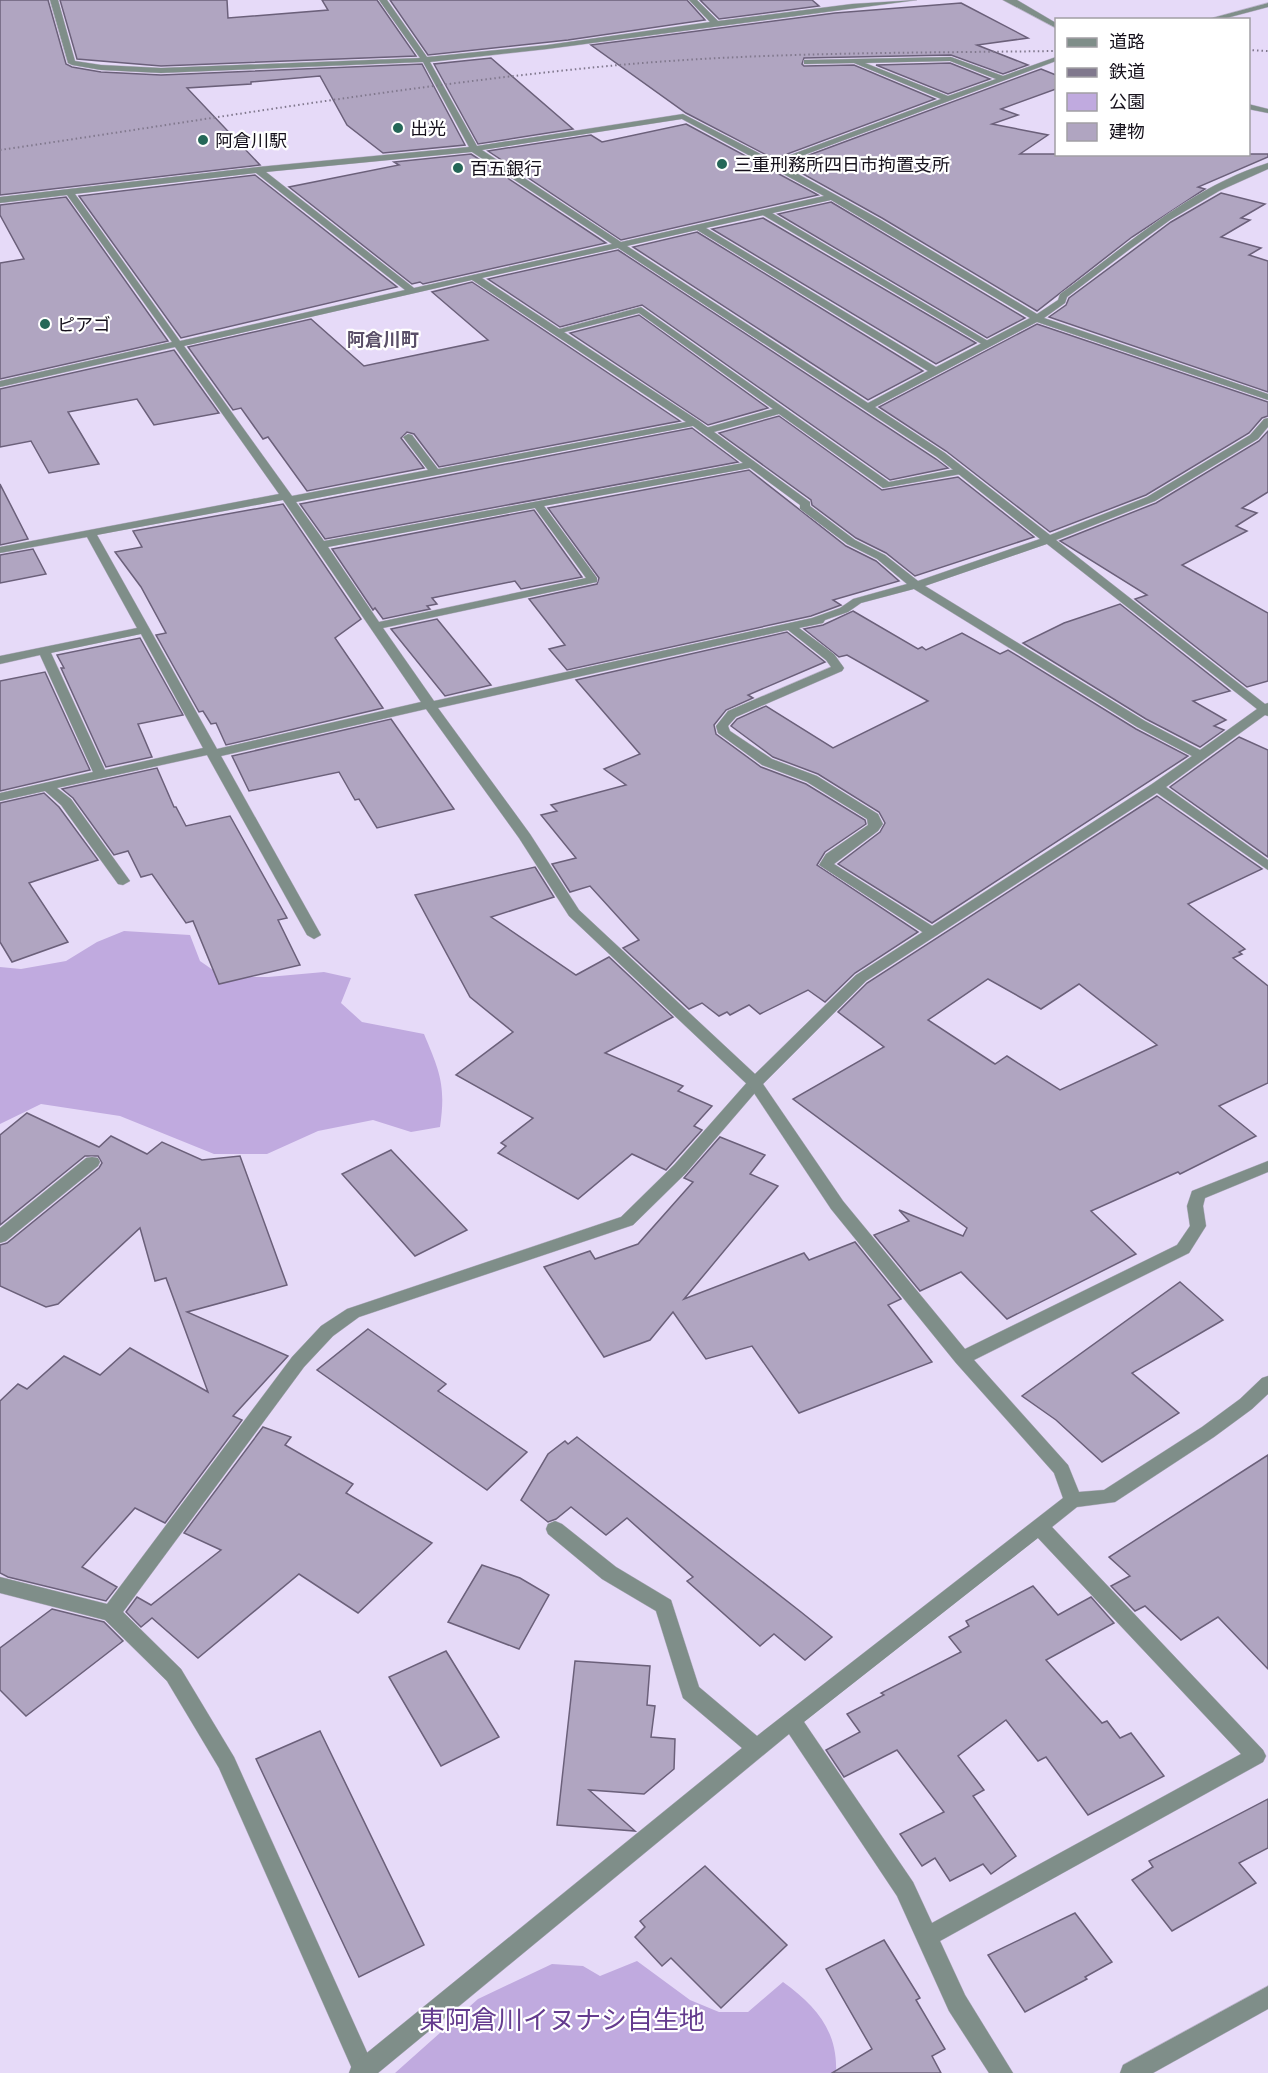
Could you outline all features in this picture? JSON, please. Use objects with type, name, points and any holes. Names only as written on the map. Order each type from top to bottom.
[{"type":"street","points":[[54,0],[72,63],[159,71],[425,60],[830,8],[913,0]]},
{"type":"street","points":[[111,1614],[298,1362],[327,1331],[353,1313],[627,1221],[680,1169],[755,1083],[861,978],[1157,787],[1266,710],[941,455],[474,149],[425,60],[383,0]]},
{"type":"street","points":[[693,0],[716,24]]},
{"type":"street","points":[[822,0],[830,8]]},
{"type":"street","points":[[1007,0],[1055,25]]},
{"type":"street","points":[[1216,18],[1268,5]]},
{"type":"street","points":[[807,62],[951,58],[1000,78]]},
{"type":"street","points":[[773,164],[1055,59]]},
{"type":"street","points":[[852,61],[946,99]]},
{"type":"street","points":[[1250,106],[1268,111]]},
{"type":"street","points":[[0,200],[258,170],[474,149],[683,116],[878,222],[1037,318],[1057,327],[1268,397]]},
{"type":"street","points":[[868,407],[1037,318],[1062,301],[1064,296],[1136,240],[1200,197],[1268,166]]},
{"type":"street","points":[[258,170],[413,292]]},
{"type":"street","points":[[70,193],[180,344],[321,545],[430,705],[525,837],[574,913],[755,1083],[837,1205],[962,1358],[1062,1470],[1073,1500]]},
{"type":"street","points":[[0,384],[831,197]]},
{"type":"street","points":[[764,212],[988,344]]},
{"type":"street","points":[[699,227],[935,371]]},
{"type":"street","points":[[475,278],[695,423],[806,504],[804,507],[851,542],[881,558],[916,585],[1140,721],[1141,724],[1200,755]]},
{"type":"street","points":[[557,331],[641,310],[887,486],[961,471]]},
{"type":"street","points":[[706,431],[781,410]]},
{"type":"street","points":[[0,797],[792,628],[844,610],[857,601],[916,585],[1047,540],[1163,494],[1254,437],[1268,421]]},
{"type":"street","points":[[0,550],[695,423]]},
{"type":"street","points":[[408,437],[435,472]]},
{"type":"street","points":[[321,545],[753,464]]},
{"type":"street","points":[[376,626],[593,580],[537,504]]},
{"type":"street","points":[[90,533],[315,935]]},
{"type":"street","points":[[792,628],[830,657],[838,668],[732,714],[722,726],[724,733],[767,762],[812,779],[873,817],[876,824],[873,828],[831,857],[826,865],[932,932]]},
{"type":"street","points":[[0,660],[145,630]]},
{"type":"street","points":[[44,651],[101,775]]},
{"type":"street","points":[[48,787],[66,802],[123,881]]},
{"type":"street","points":[[1157,787],[1268,866]]},
{"type":"street","points":[[0,1237],[92,1162]]},
{"type":"street","points":[[962,1358],[1183,1249],[1198,1226],[1195,1206],[1198,1195],[1268,1166]]},
{"type":"street","points":[[0,1585],[111,1614],[174,1675],[227,1763],[362,2072],[791,1720],[1073,1500],[1108,1497],[1208,1432],[1246,1404],[1268,1383]]},
{"type":"street","points":[[927,1937],[1256,1756],[1039,1526]]},
{"type":"street","points":[[555,1529],[609,1573],[664,1606],[690,1692],[757,1748]]},
{"type":"street","points":[[791,1720],[905,1889],[957,2003],[1002,2073]]},
{"type":"street","points":[[1131,2073],[1268,1998]]},
{"type":"green space","points":[[124,931],[190,935],[200,961],[223,977],[268,977],[324,972],[351,978],[341,1003],[362,1022],[424,1034],[434,1059],[442,1090],[440,1127],[411,1132],[373,1120],[318,1131],[267,1154],[214,1154],[120,1116],[41,1104],[0,1124],[0,967],[21,969],[66,961],[97,942]]},
{"type":"green space","name":"東阿倉川イヌナシ自生地","points":[[637,1961],[690,2000],[719,2012],[748,2012],[783,1982],[805,2000],[823,2021],[833,2044],[836,2073],[395,2073],[478,1999],[552,1964],[583,1966],[600,1976]]},
{"type":"building","points":[[0,0],[48,0],[66,64],[101,72],[161,75],[422,64],[465,145],[383,153],[347,125],[320,76],[187,88],[260,165],[0,195]]},
{"type":"building","points":[[60,0],[227,0],[228,18],[328,10],[322,0],[377,0],[416,56],[161,66],[77,59]]},
{"type":"building","points":[[390,0],[687,0],[705,20],[568,40],[428,55]]},
{"type":"building","points":[[700,0],[812,0],[819,6],[719,19]]},
{"type":"building","points":[[961,3],[1028,38],[977,45],[1028,65],[1003,74],[951,55],[804,58],[802,64],[804,66],[854,65],[935,99],[774,159],[686,113],[591,45],[835,13]]},
{"type":"building","points":[[491,58],[573,129],[478,144],[434,64]]},
{"type":"building","points":[[950,63],[990,79],[948,94],[876,65]]},
{"type":"building","points":[[1041,69],[1055,75],[1055,89],[1001,109],[1018,115],[992,124],[1048,135],[1020,154],[1250,156],[1250,154],[1268,154],[1268,157],[1198,187],[1205,189],[1132,237],[1037,311],[882,218],[785,164]]},
{"type":"building","points":[[686,124],[818,195],[621,240],[488,151],[591,135],[602,142]]},
{"type":"building","points":[[471,154],[606,243],[423,284],[420,282],[412,284],[289,187],[399,165],[394,162]]},
{"type":"building","points":[[255,175],[397,287],[181,338],[79,196]]},
{"type":"building","points":[[1221,193],[1265,204],[1241,218],[1250,220],[1221,237],[1261,248],[1249,255],[1268,261],[1268,392],[1049,317],[1066,305],[1069,298],[1171,222]]},
{"type":"building","points":[[66,197],[168,341],[0,379],[0,263],[24,259],[0,215],[0,205]]},
{"type":"building","points":[[831,202],[1025,318],[987,338],[778,214]]},
{"type":"building","points":[[763,218],[976,343],[936,364],[712,229]]},
{"type":"building","points":[[697,232],[923,371],[868,400],[633,247]]},
{"type":"building","points":[[618,250],[948,468],[890,480],[642,305],[560,327],[488,279]]},
{"type":"building","points":[[472,282],[680,421],[439,467],[414,434],[407,432],[401,438],[424,468],[307,491],[268,437],[263,439],[241,408],[233,410],[188,347],[311,319],[364,366],[488,340],[432,292]]},
{"type":"building","points":[[639,315],[768,408],[708,425],[570,333]]},
{"type":"building","points":[[1037,324],[1268,402],[1268,416],[1262,418],[1249,433],[1146,495],[1050,532],[946,451],[879,407]]},
{"type":"building","points":[[174,350],[219,413],[154,425],[137,399],[68,412],[99,464],[49,473],[31,441],[0,447],[0,389]]},
{"type":"building","points":[[779,416],[882,490],[958,477],[1034,537],[915,576],[886,553],[856,538],[812,505],[811,500],[719,433]]},
{"type":"building","points":[[692,428],[738,462],[325,539],[300,504]]},
{"type":"building","points":[[1268,431],[1268,492],[1242,508],[1257,513],[1236,526],[1247,531],[1182,565],[1268,613],[1268,681],[1247,687],[1135,599],[1147,595],[1060,541],[1156,503],[1259,441]]},
{"type":"building","points":[[749,470],[846,546],[876,561],[899,581],[833,600],[841,605],[811,616],[567,670],[549,649],[565,645],[529,599],[597,584],[599,578],[548,508]]},
{"type":"building","points":[[0,484],[28,539],[0,545]]},
{"type":"building","points":[[283,504],[361,619],[335,638],[383,708],[226,745],[216,723],[211,724],[203,711],[199,712],[156,635],[166,633],[141,587],[115,552],[142,547],[133,531]]},
{"type":"building","points":[[534,510],[582,577],[521,589],[515,581],[432,598],[437,604],[427,606],[430,609],[383,619],[375,608],[373,610],[332,549]]},
{"type":"building","points":[[33,549],[46,574],[0,583],[0,555]]},
{"type":"building","points":[[1120,604],[1230,691],[1193,701],[1226,720],[1214,726],[1224,730],[1200,747],[1146,719],[1023,643],[1064,623]]},
{"type":"building","points":[[853,611],[918,649],[922,647],[926,650],[962,633],[1000,654],[1008,650],[1136,729],[1188,756],[932,923],[838,864],[880,832],[885,823],[879,812],[818,774],[773,757],[731,726],[737,719],[766,706],[833,748],[928,701],[847,655],[839,657],[804,629],[823,625]]},
{"type":"building","points":[[437,619],[491,685],[445,696],[391,629]]},
{"type":"building","points":[[787,632],[825,662],[748,695],[753,698],[726,710],[714,725],[716,734],[761,767],[806,784],[865,820],[866,824],[825,852],[817,865],[918,932],[855,973],[825,1002],[808,990],[760,1014],[749,1005],[730,1015],[727,1012],[719,1016],[702,1003],[689,1009],[623,948],[639,940],[590,886],[570,892],[552,864],[576,858],[541,815],[557,811],[551,805],[626,785],[604,769],[640,754],[576,680]]},
{"type":"building","points":[[140,638],[183,715],[138,724],[152,757],[106,767],[57,655]]},
{"type":"building","points":[[45,672],[90,770],[0,791],[0,681]]},
{"type":"building","points":[[391,719],[454,809],[377,828],[359,799],[355,800],[339,772],[249,791],[232,756]]},
{"type":"building","points":[[1239,737],[1268,750],[1268,857],[1170,787]]},
{"type":"building","points":[[157,768],[174,807],[186,826],[230,816],[287,918],[278,920],[300,965],[219,984],[193,921],[186,923],[152,874],[141,877],[128,851],[114,855],[73,798],[62,789]]},
{"type":"building","points":[[44,793],[59,807],[98,860],[29,883],[68,942],[12,962],[0,942],[0,803]]},
{"type":"building","points":[[1157,796],[1262,869],[1188,904],[1245,949],[1239,952],[1242,954],[1233,958],[1268,986],[1268,1083],[1219,1106],[1256,1136],[1180,1174],[1178,1172],[1091,1211],[1136,1254],[1007,1319],[961,1272],[920,1291],[874,1235],[909,1221],[899,1210],[963,1236],[967,1228],[793,1099],[884,1047],[838,1012],[867,983]],"holes":[[[988,979],[1041,1009],[1079,984],[1157,1045],[1060,1090],[1007,1056],[995,1064],[928,1020]]]},
{"type":"building","points":[[535,867],[554,897],[491,917],[576,975],[609,957],[673,1017],[605,1053],[683,1086],[678,1091],[712,1106],[694,1126],[702,1130],[666,1170],[632,1154],[578,1199],[498,1153],[506,1146],[501,1143],[533,1118],[456,1075],[513,1032],[470,997],[415,895]]},
{"type":"building","points":[[27,1113],[99,1147],[111,1136],[147,1154],[162,1142],[202,1160],[240,1156],[287,1285],[187,1312],[288,1356],[233,1416],[242,1420],[165,1523],[135,1508],[82,1567],[117,1587],[106,1601],[8,1577],[0,1573],[0,1401],[18,1384],[27,1389],[64,1356],[100,1375],[130,1348],[208,1392],[166,1278],[155,1281],[140,1228],[58,1304],[46,1307],[0,1286],[0,1245],[7,1243],[99,1168],[102,1163],[98,1156],[85,1156],[0,1225],[0,1135]]},
{"type":"building","points":[[720,1137],[765,1155],[750,1174],[778,1186],[684,1299],[804,1253],[809,1260],[855,1242],[901,1299],[888,1305],[932,1362],[799,1413],[752,1346],[706,1359],[673,1312],[650,1340],[604,1357],[544,1267],[590,1251],[595,1259],[638,1244],[693,1182],[684,1178]]},
{"type":"building","points":[[391,1150],[467,1230],[415,1256],[342,1174]]},
{"type":"building","points":[[1180,1282],[1223,1320],[1132,1373],[1179,1413],[1102,1462],[1056,1420],[1022,1396]]},
{"type":"building","points":[[368,1329],[446,1384],[438,1391],[527,1452],[487,1490],[317,1370]]},
{"type":"building","points":[[263,1427],[291,1437],[285,1445],[353,1484],[346,1493],[432,1543],[358,1613],[299,1574],[198,1658],[152,1618],[141,1627],[126,1612],[137,1597],[151,1605],[221,1550],[184,1533]]},
{"type":"building","points":[[577,1437],[832,1637],[805,1660],[774,1634],[760,1646],[687,1581],[693,1577],[627,1518],[606,1535],[571,1507],[556,1519],[548,1522],[521,1500],[548,1454],[565,1441],[568,1444]]},
{"type":"building","points":[[1268,1455],[1268,1669],[1218,1617],[1181,1640],[1145,1606],[1135,1611],[1111,1586],[1130,1576],[1109,1557]]},
{"type":"building","points":[[482,1565],[520,1578],[549,1595],[519,1649],[448,1622]]},
{"type":"building","points":[[1033,1586],[1058,1615],[1091,1597],[1114,1623],[1046,1660],[1102,1723],[1107,1721],[1120,1738],[1131,1733],[1164,1776],[1088,1815],[1046,1757],[1038,1761],[1006,1720],[958,1756],[984,1790],[973,1796],[1016,1856],[991,1874],[983,1864],[950,1881],[935,1858],[922,1866],[900,1834],[944,1812],[897,1750],[844,1777],[826,1750],[860,1732],[847,1714],[884,1695],[881,1693],[961,1652],[949,1637],[969,1626],[966,1621]]},
{"type":"building","points":[[52,1609],[104,1622],[123,1641],[26,1716],[0,1690],[0,1648]]},
{"type":"building","points":[[446,1651],[499,1737],[441,1766],[389,1677]]},
{"type":"building","points":[[575,1661],[650,1666],[647,1705],[655,1706],[651,1737],[675,1739],[674,1769],[644,1794],[589,1790],[635,1831],[557,1825]]},
{"type":"building","points":[[320,1731],[424,1945],[359,1977],[256,1759]]},
{"type":"building","points":[[1268,1799],[1268,1848],[1239,1863],[1256,1883],[1172,1931],[1132,1880],[1153,1867],[1149,1861]]},
{"type":"building","points":[[705,1866],[787,1945],[721,2008],[671,1958],[662,1966],[635,1937],[645,1927],[640,1921]]},
{"type":"building","points":[[1075,1913],[1112,1962],[1085,1977],[1087,1979],[1025,2012],[988,1955]]},
{"type":"building","points":[[884,1940],[920,1998],[916,2000],[945,2049],[932,2056],[941,2073],[832,2073],[872,2049],[826,1969]]},
{"type":"railway","points":[[1250,50],[1268,51]]},
{"type":"railway","points":[[0,150],[386,92],[619,65],[782,55],[1055,51]]},
{"type":"place","name":"出光","points":[[398,128]]},
{"type":"place","name":"阿倉川駅","points":[[203,140]]},
{"type":"place","name":"三重刑務所四日市拘置支所","points":[[722,164]]},
{"type":"place","name":"百五銀行","points":[[458,168]]},
{"type":"place","name":"ピアゴ","points":[[45,324]]},
{"type":"district","name":"阿倉川町","points":[[383,339]]}]
